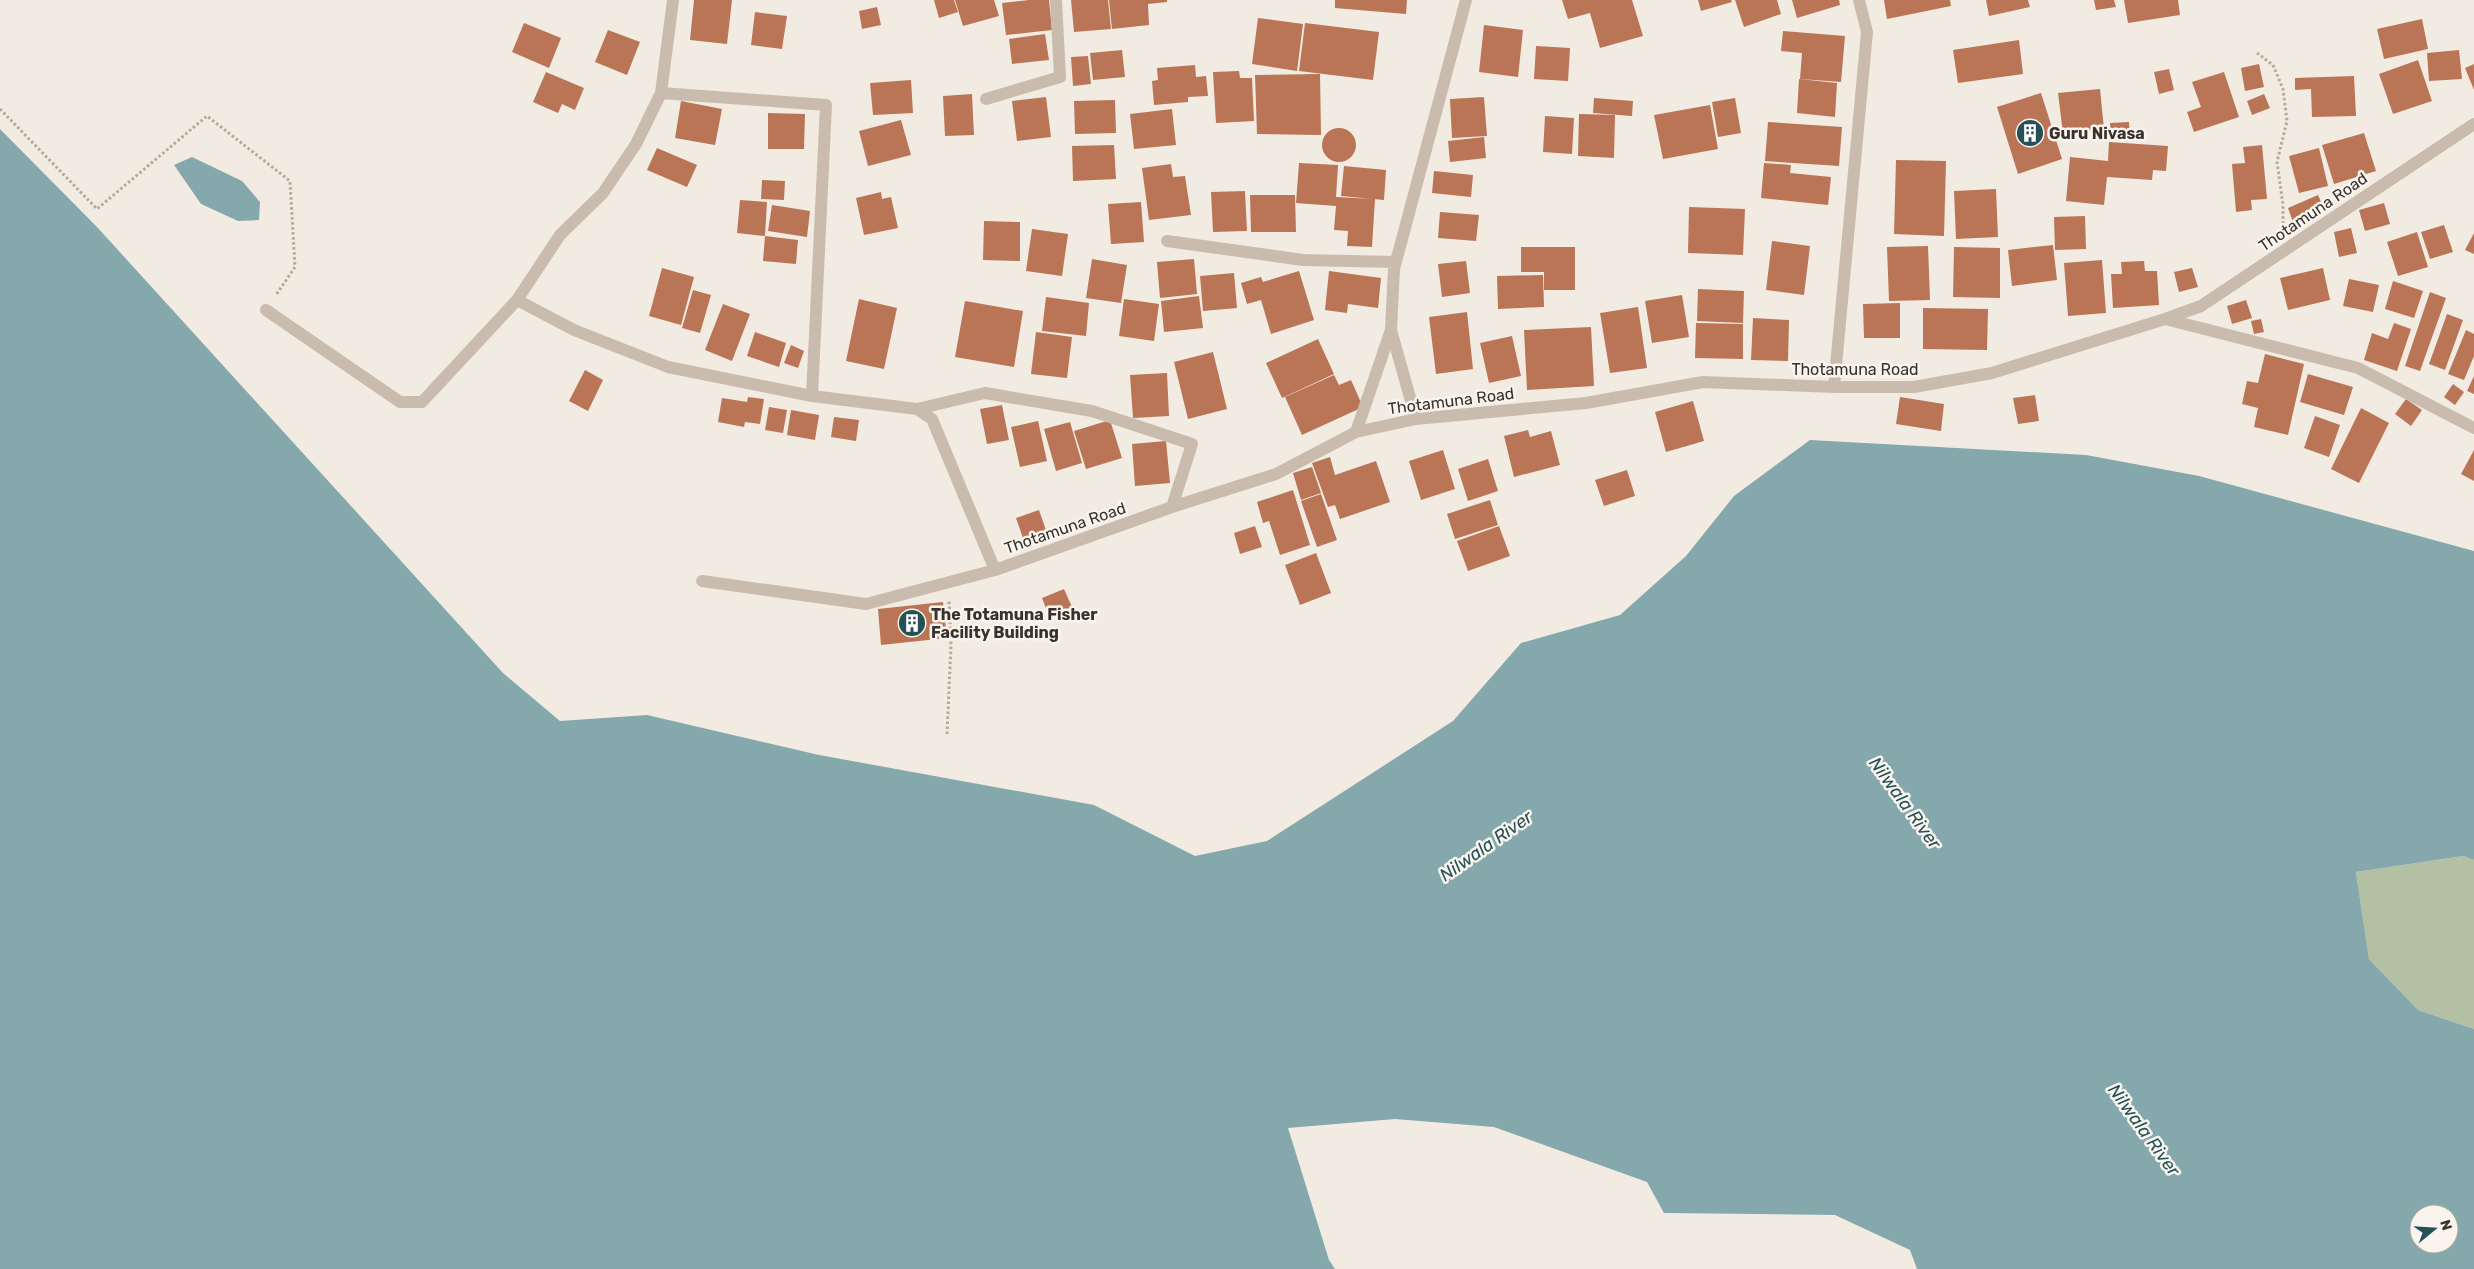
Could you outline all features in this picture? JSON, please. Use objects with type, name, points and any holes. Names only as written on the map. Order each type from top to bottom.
[{"type":"street","points":[[266,310],[400,402],[422,402],[518,300],[560,235],[603,193],[636,144],[662,93],[673,0]]},
{"type":"street","points":[[986,99],[1060,77],[1056,0]]},
{"type":"street","points":[[1356,432],[1391,330],[1396,262],[1466,0]]},
{"type":"street","points":[[1834,387],[1868,32],[1860,0]]},
{"type":"street","points":[[662,93],[826,105],[812,396]]},
{"type":"street","name":"Thotamuna Road","points":[[702,581],[866,604],[995,570],[1172,507],[1276,474],[1356,432],[1416,419],[1586,403],[1703,382],[1834,387],[1914,387],[1992,373],[2201,306],[2474,124]]},
{"type":"street","points":[[1167,241],[1303,260],[1396,262]]},
{"type":"street","points":[[518,300],[574,330],[668,367],[812,396],[917,409],[985,393],[1092,411],[1192,444],[1172,507]]},
{"type":"street","points":[[2165,319],[2358,368],[2474,428]]},
{"type":"street","points":[[1391,330],[1416,419]]},
{"type":"street","points":[[917,409],[932,419],[995,570]]},
{"type":"path","points":[[2257,53],[2273,65],[2283,89],[2286,128],[2278,162],[2283,205],[2283,251]]},
{"type":"path","points":[[0,108],[97,209],[207,116],[290,182],[295,267],[266,310]]},
{"type":"path","points":[[947,734],[951,645],[948,582]]},
{"type":"green space","points":[[2463,856],[2474,860],[2474,1029],[2418,1010],[2369,959],[2356,872]]},
{"type":"water","name":"Nilwala River","points":[[0,129],[97,227],[503,673],[560,721],[647,715],[819,755],[1094,805],[1195,856],[1267,841],[1453,721],[1521,643],[1620,615],[1686,556],[1734,496],[1810,440],[2086,455],[2199,476],[2474,551],[2474,860],[2463,856],[2356,872],[2369,959],[2418,1010],[2474,1029],[2474,1269],[1917,1269],[1910,1250],[1835,1215],[1664,1213],[1647,1182],[1494,1127],[1395,1119],[1288,1128],[1329,1260],[1335,1269],[0,1269]]},
{"type":"water","points":[[192,157],[242,181],[260,202],[259,220],[238,221],[201,204],[174,165]]},
{"type":"building","points":[[694,0],[732,0],[727,44],[690,40]]},
{"type":"building","points":[[934,0],[954,0],[958,12],[939,18]]},
{"type":"building","points":[[955,0],[994,0],[999,16],[963,26]]},
{"type":"building","points":[[1049,0],[1052,30],[1006,35],[1002,3]]},
{"type":"building","points":[[1071,0],[1108,0],[1111,29],[1074,32]]},
{"type":"building","points":[[1109,0],[1167,0],[1167,2],[1148,4],[1149,25],[1112,29]]},
{"type":"building","points":[[1335,0],[1407,0],[1406,14],[1335,8]]},
{"type":"building","points":[[1562,0],[1632,0],[1643,36],[1600,48],[1590,13],[1568,19]]},
{"type":"building","points":[[1698,0],[1731,0],[1732,2],[1701,11]]},
{"type":"building","points":[[1735,0],[1777,0],[1781,14],[1744,27]]},
{"type":"building","points":[[1792,0],[1839,0],[1840,5],[1797,18]]},
{"type":"building","points":[[1884,0],[1950,0],[1951,6],[1887,19]]},
{"type":"building","points":[[1986,0],[2028,0],[2030,7],[1989,16]]},
{"type":"building","points":[[2094,0],[2114,0],[2116,7],[2096,10]]},
{"type":"building","points":[[2124,0],[2178,0],[2180,15],[2128,23]]},
{"type":"building","points":[[877,7],[881,25],[862,29],[859,11]]},
{"type":"building","points":[[755,12],[787,16],[782,49],[751,45]]},
{"type":"building","points":[[1258,18],[1303,24],[1297,71],[1252,64]]},
{"type":"building","points":[[2422,19],[2428,49],[2384,59],[2377,29]]},
{"type":"building","points":[[524,23],[561,38],[549,68],[512,52]]},
{"type":"building","points":[[1305,23],[1379,32],[1373,80],[1299,71]]},
{"type":"building","points":[[1484,25],[1523,30],[1518,77],[1479,72]]},
{"type":"building","points":[[608,30],[640,42],[627,75],[595,62]]},
{"type":"building","points":[[1783,31],[1845,36],[1841,82],[1800,79],[1802,53],[1781,51]]},
{"type":"building","points":[[1045,34],[1049,60],[1012,64],[1009,39]]},
{"type":"building","points":[[2019,40],[2023,74],[1958,83],[1953,50]]},
{"type":"building","points":[[1536,46],[1570,48],[1568,81],[1534,79]]},
{"type":"building","points":[[1122,50],[1125,77],[1093,80],[1090,53]]},
{"type":"building","points":[[2459,50],[2462,79],[2429,81],[2427,53]]},
{"type":"building","points":[[1088,56],[1091,84],[1073,86],[1071,57]]},
{"type":"building","points":[[2418,60],[2432,101],[2393,114],[2379,74]]},
{"type":"building","points":[[2259,64],[2264,87],[2245,91],[2241,68]]},
{"type":"building","points":[[2474,64],[2474,90],[2465,68]]},
{"type":"building","points":[[1195,65],[1196,77],[1206,76],[1208,96],[1188,97],[1188,102],[1154,105],[1152,81],[1158,80],[1157,68]]},
{"type":"building","points":[[2169,69],[2174,90],[2159,94],[2154,72]]},
{"type":"building","points":[[1239,71],[1240,78],[1252,78],[1254,121],[1216,123],[1213,72]]},
{"type":"building","points":[[546,72],[584,88],[575,110],[562,104],[558,113],[533,102]]},
{"type":"building","points":[[2224,72],[2239,117],[2194,132],[2187,112],[2201,107],[2192,82]]},
{"type":"building","points":[[1320,74],[1321,135],[1257,134],[1255,75]]},
{"type":"building","points":[[2354,76],[2356,116],[2312,117],[2311,89],[2295,90],[2295,78]]},
{"type":"building","points":[[1799,79],[1837,83],[1835,117],[1797,113]]},
{"type":"building","points":[[911,80],[913,113],[873,115],[870,83]]},
{"type":"building","points":[[2100,89],[2104,129],[2063,133],[2058,93]]},
{"type":"building","name":"Guru Nivasa","points":[[2041,93],[2062,159],[2018,174],[1997,107]]},
{"type":"building","points":[[972,94],[974,135],[945,136],[943,96]]},
{"type":"building","points":[[2264,94],[2270,108],[2252,115],[2247,101]]},
{"type":"building","points":[[1046,97],[1051,137],[1017,141],[1012,101]]},
{"type":"building","points":[[1484,97],[1487,136],[1452,138],[1450,99]]},
{"type":"building","points":[[1594,98],[1633,101],[1632,116],[1593,113]]},
{"type":"building","points":[[1735,98],[1741,133],[1718,137],[1712,102]]},
{"type":"building","points":[[1115,100],[1116,133],[1075,134],[1074,101]]},
{"type":"building","points":[[681,101],[722,109],[715,145],[675,138]]},
{"type":"building","points":[[1710,105],[1718,149],[1663,159],[1654,115]]},
{"type":"building","points":[[1172,109],[1176,145],[1134,149],[1130,114]]},
{"type":"building","points":[[768,113],[805,114],[804,149],[768,149]]},
{"type":"building","points":[[1579,114],[1615,115],[1614,158],[1578,156]]},
{"type":"building","points":[[1545,116],[1574,118],[1572,154],[1543,152]]},
{"type":"building","points":[[901,120],[911,155],[868,166],[859,131]]},
{"type":"building","points":[[1768,122],[1842,127],[1839,166],[1765,161]]},
{"type":"building","points":[[2129,122],[2130,136],[2111,138],[2110,123]]},
{"type":"building","points":[[1339,128],[1351,133],[1356,145],[1351,157],[1339,162],[1327,157],[1322,145],[1327,133]]},
{"type":"building","points":[[2364,133],[2376,171],[2334,184],[2322,145]]},
{"type":"building","points":[[1484,137],[1486,158],[1450,162],[1448,141]]},
{"type":"building","points":[[2109,142],[2168,146],[2166,171],[2153,170],[2152,180],[2107,177],[2104,205],[2066,201],[2070,157],[2108,161]]},
{"type":"building","points":[[1114,145],[1116,179],[1073,181],[1072,146]]},
{"type":"building","points":[[2262,145],[2267,199],[2251,200],[2252,210],[2236,212],[2232,164],[2245,163],[2243,147]]},
{"type":"building","points":[[657,148],[697,165],[687,187],[647,170]]},
{"type":"building","points":[[2319,148],[2328,186],[2299,193],[2289,156]]},
{"type":"building","points":[[1896,160],[1946,161],[1944,236],[1894,234]]},
{"type":"building","points":[[1299,163],[1338,165],[1336,197],[1375,199],[1372,247],[1347,246],[1348,231],[1334,230],[1336,206],[1296,203]]},
{"type":"building","points":[[1764,163],[1791,165],[1790,173],[1831,177],[1828,205],[1761,198]]},
{"type":"building","points":[[1171,164],[1173,177],[1185,176],[1191,215],[1149,220],[1142,168]]},
{"type":"building","points":[[1344,166],[1386,170],[1384,200],[1341,196]]},
{"type":"building","points":[[1434,171],[1473,175],[1471,197],[1432,193]]},
{"type":"building","points":[[762,180],[785,181],[784,200],[761,199]]},
{"type":"building","points":[[1996,189],[1998,237],[1956,239],[1954,191]]},
{"type":"building","points":[[1245,191],[1247,231],[1213,232],[1211,192]]},
{"type":"building","points":[[881,192],[882,199],[891,197],[898,228],[864,235],[856,198]]},
{"type":"building","points":[[1250,195],[1295,195],[1296,232],[1251,232]]},
{"type":"building","points":[[2318,195],[2324,209],[2293,222],[2288,208]]},
{"type":"building","points":[[740,200],[767,202],[765,236],[737,233]]},
{"type":"building","points":[[1141,202],[1144,242],[1111,244],[1108,204]]},
{"type":"building","points":[[2384,203],[2390,224],[2365,231],[2359,210]]},
{"type":"building","points":[[772,205],[810,211],[807,237],[768,231]]},
{"type":"building","points":[[1689,207],[1745,209],[1743,255],[1688,253]]},
{"type":"building","points":[[1440,212],[1479,215],[1476,241],[1438,238]]},
{"type":"building","points":[[2085,216],[2086,249],[2055,250],[2054,217]]},
{"type":"building","points":[[984,221],[1020,222],[1020,261],[983,260]]},
{"type":"building","points":[[2444,225],[2453,252],[2430,259],[2421,232]]},
{"type":"building","points":[[2351,228],[2357,253],[2339,257],[2334,232]]},
{"type":"building","points":[[1032,229],[1068,234],[1062,276],[1026,271]]},
{"type":"building","points":[[2417,232],[2428,267],[2398,276],[2387,242]]},
{"type":"building","points":[[2474,233],[2474,254],[2465,250]]},
{"type":"building","points":[[765,236],[798,240],[796,264],[763,261]]},
{"type":"building","points":[[1772,241],[1810,246],[1804,295],[1766,290]]},
{"type":"building","points":[[2053,245],[2057,280],[2012,286],[2008,250]]},
{"type":"building","points":[[1928,246],[1930,300],[1889,301],[1887,247]]},
{"type":"building","points":[[1521,247],[1575,247],[1575,290],[1544,290],[1544,272],[1521,272]]},
{"type":"building","points":[[1954,247],[2000,248],[2000,298],[1953,297]]},
{"type":"building","points":[[1092,259],[1127,265],[1121,303],[1086,298]]},
{"type":"building","points":[[1194,259],[1197,294],[1160,298],[1157,262]]},
{"type":"building","points":[[2102,260],[2106,313],[2068,316],[2064,263]]},
{"type":"building","points":[[1466,261],[1470,293],[1442,297],[1438,264]]},
{"type":"building","points":[[2144,261],[2145,271],[2157,271],[2159,305],[2113,308],[2111,274],[2122,274],[2121,262]]},
{"type":"building","points":[[662,268],[694,277],[681,325],[649,316]]},
{"type":"building","points":[[2192,268],[2198,287],[2179,292],[2174,272]]},
{"type":"building","points":[[2323,268],[2330,300],[2288,310],[2280,278]]},
{"type":"building","points":[[1299,271],[1314,320],[1271,334],[1261,300],[1247,304],[1241,283],[1261,277],[1263,282]]},
{"type":"building","points":[[1329,271],[1381,278],[1378,308],[1348,304],[1347,313],[1325,310]]},
{"type":"building","points":[[1234,273],[1237,308],[1203,311],[1200,276]]},
{"type":"building","points":[[1543,275],[1544,307],[1498,309],[1497,276]]},
{"type":"building","points":[[2349,279],[2379,285],[2373,312],[2343,306]]},
{"type":"building","points":[[2393,281],[2423,291],[2414,318],[2385,309]]},
{"type":"building","points":[[1698,289],[1744,291],[1743,323],[1697,321]]},
{"type":"building","points":[[693,290],[711,295],[700,333],[682,328]]},
{"type":"building","points":[[2430,292],[2446,298],[2420,371],[2405,366]]},
{"type":"building","points":[[1682,295],[1689,337],[1652,343],[1645,301]]},
{"type":"building","points":[[1199,296],[1203,328],[1164,332],[1161,301]]},
{"type":"building","points":[[1046,297],[1089,303],[1086,336],[1042,331]]},
{"type":"building","points":[[859,299],[897,308],[884,369],[846,361]]},
{"type":"building","points":[[1124,299],[1159,304],[1154,341],[1119,336]]},
{"type":"building","points":[[2246,300],[2252,318],[2232,324],[2227,306]]},
{"type":"building","points":[[965,301],[1023,311],[1014,367],[955,357]]},
{"type":"building","points":[[1900,303],[1900,338],[1864,338],[1863,304]]},
{"type":"building","points":[[723,304],[750,314],[732,361],[705,350]]},
{"type":"building","points":[[1638,307],[1647,368],[1610,373],[1600,313]]},
{"type":"building","points":[[1923,308],[1988,309],[1987,350],[1923,349]]},
{"type":"building","points":[[1467,312],[1473,369],[1436,374],[1429,317]]},
{"type":"building","points":[[2447,314],[2463,320],[2445,370],[2429,364]]},
{"type":"building","points":[[1753,318],[1789,320],[1788,361],[1751,360]]},
{"type":"building","points":[[2261,319],[2264,332],[2254,334],[2251,321]]},
{"type":"building","points":[[1696,323],[1743,324],[1743,359],[1695,358]]},
{"type":"building","points":[[2394,323],[2411,329],[2397,371],[2364,360],[2372,333],[2388,339]]},
{"type":"building","points":[[1591,327],[1594,386],[1527,390],[1524,330]]},
{"type":"building","points":[[2466,330],[2474,334],[2474,356],[2464,380],[2448,374]]},
{"type":"building","points":[[755,332],[786,343],[779,367],[747,356]]},
{"type":"building","points":[[1036,332],[1072,337],[1067,378],[1031,374]]},
{"type":"building","points":[[1512,336],[1521,376],[1489,383],[1480,343]]},
{"type":"building","points":[[1318,339],[1334,374],[1282,398],[1266,363]]},
{"type":"building","points":[[791,345],[804,351],[798,368],[784,363]]},
{"type":"building","points":[[1213,352],[1227,409],[1188,419],[1174,362]]},
{"type":"building","points":[[2265,354],[2304,364],[2288,435],[2254,427],[2258,408],[2242,404],[2247,381],[2258,383]]},
{"type":"building","points":[[585,370],[603,380],[588,411],[569,401]]},
{"type":"building","points":[[1167,373],[1169,416],[1133,418],[1130,375]]},
{"type":"building","points":[[2308,374],[2353,387],[2344,415],[2300,402]]},
{"type":"building","points":[[1334,375],[1339,385],[1351,380],[1363,407],[1302,435],[1285,397]]},
{"type":"building","points":[[2474,376],[2474,394],[2467,391]]},
{"type":"building","points":[[2453,384],[2464,392],[2455,405],[2444,397]]},
{"type":"building","points":[[2035,395],[2039,421],[2018,424],[2013,398]]},
{"type":"building","points":[[748,397],[764,399],[760,424],[745,422],[744,427],[718,422],[722,398],[747,402]]},
{"type":"building","points":[[1900,397],[1944,404],[1941,431],[1896,424]]},
{"type":"building","points":[[2406,399],[2422,410],[2411,426],[2395,414]]},
{"type":"building","points":[[1693,401],[1704,441],[1666,452],[1655,412]]},
{"type":"building","points":[[1002,405],[1009,440],[987,444],[980,409]]},
{"type":"building","points":[[769,407],[787,410],[783,433],[765,430]]},
{"type":"building","points":[[2361,408],[2389,423],[2359,483],[2331,469]]},
{"type":"building","points":[[791,410],[819,415],[815,440],[787,435]]},
{"type":"building","points":[[2315,416],[2340,425],[2329,457],[2304,448]]},
{"type":"building","points":[[834,417],[859,420],[856,441],[831,437]]},
{"type":"building","points":[[1110,420],[1122,458],[1086,469],[1074,431]]},
{"type":"building","points":[[1038,421],[1047,461],[1020,467],[1011,427]]},
{"type":"building","points":[[1070,422],[1082,463],[1056,471],[1044,429]]},
{"type":"building","points":[[1528,430],[1530,437],[1551,431],[1560,465],[1514,477],[1504,436]]},
{"type":"building","points":[[1166,441],[1170,483],[1135,486],[1132,444]]},
{"type":"building","points":[[1443,450],[1455,489],[1421,500],[1409,461]]},
{"type":"building","points":[[2474,450],[2474,481],[2461,474]]},
{"type":"building","points":[[1330,457],[1335,475],[1376,461],[1390,502],[1340,519],[1335,505],[1328,507],[1312,463]]},
{"type":"building","points":[[1488,459],[1498,491],[1468,501],[1458,469]]},
{"type":"building","points":[[1312,467],[1321,493],[1301,500],[1293,473]]},
{"type":"building","points":[[1627,470],[1635,496],[1604,506],[1595,480]]},
{"type":"building","points":[[1293,490],[1310,545],[1280,555],[1269,521],[1263,523],[1257,502]]},
{"type":"building","points":[[1321,494],[1337,540],[1317,547],[1301,501]]},
{"type":"building","points":[[1490,500],[1498,525],[1455,539],[1447,514]]},
{"type":"building","points":[[1039,510],[1047,533],[1024,541],[1016,518]]},
{"type":"building","points":[[1255,526],[1262,547],[1240,554],[1234,533]]},
{"type":"building","points":[[1499,526],[1510,556],[1468,571],[1457,541]]},
{"type":"building","points":[[1316,553],[1331,593],[1300,605],[1285,565]]},
{"type":"building","points":[[1064,589],[1072,607],[1049,616],[1042,598]]},
{"type":"building","name":"The Totamuna Fisher Facility Building","points":[[943,602],[947,638],[881,645],[878,609]]},
{"type":"place","name":"Guru Nivasa","points":[[2030,133]]},
{"type":"place","name":"The Totamuna Fisher Facility Building","points":[[912,623]]}]
